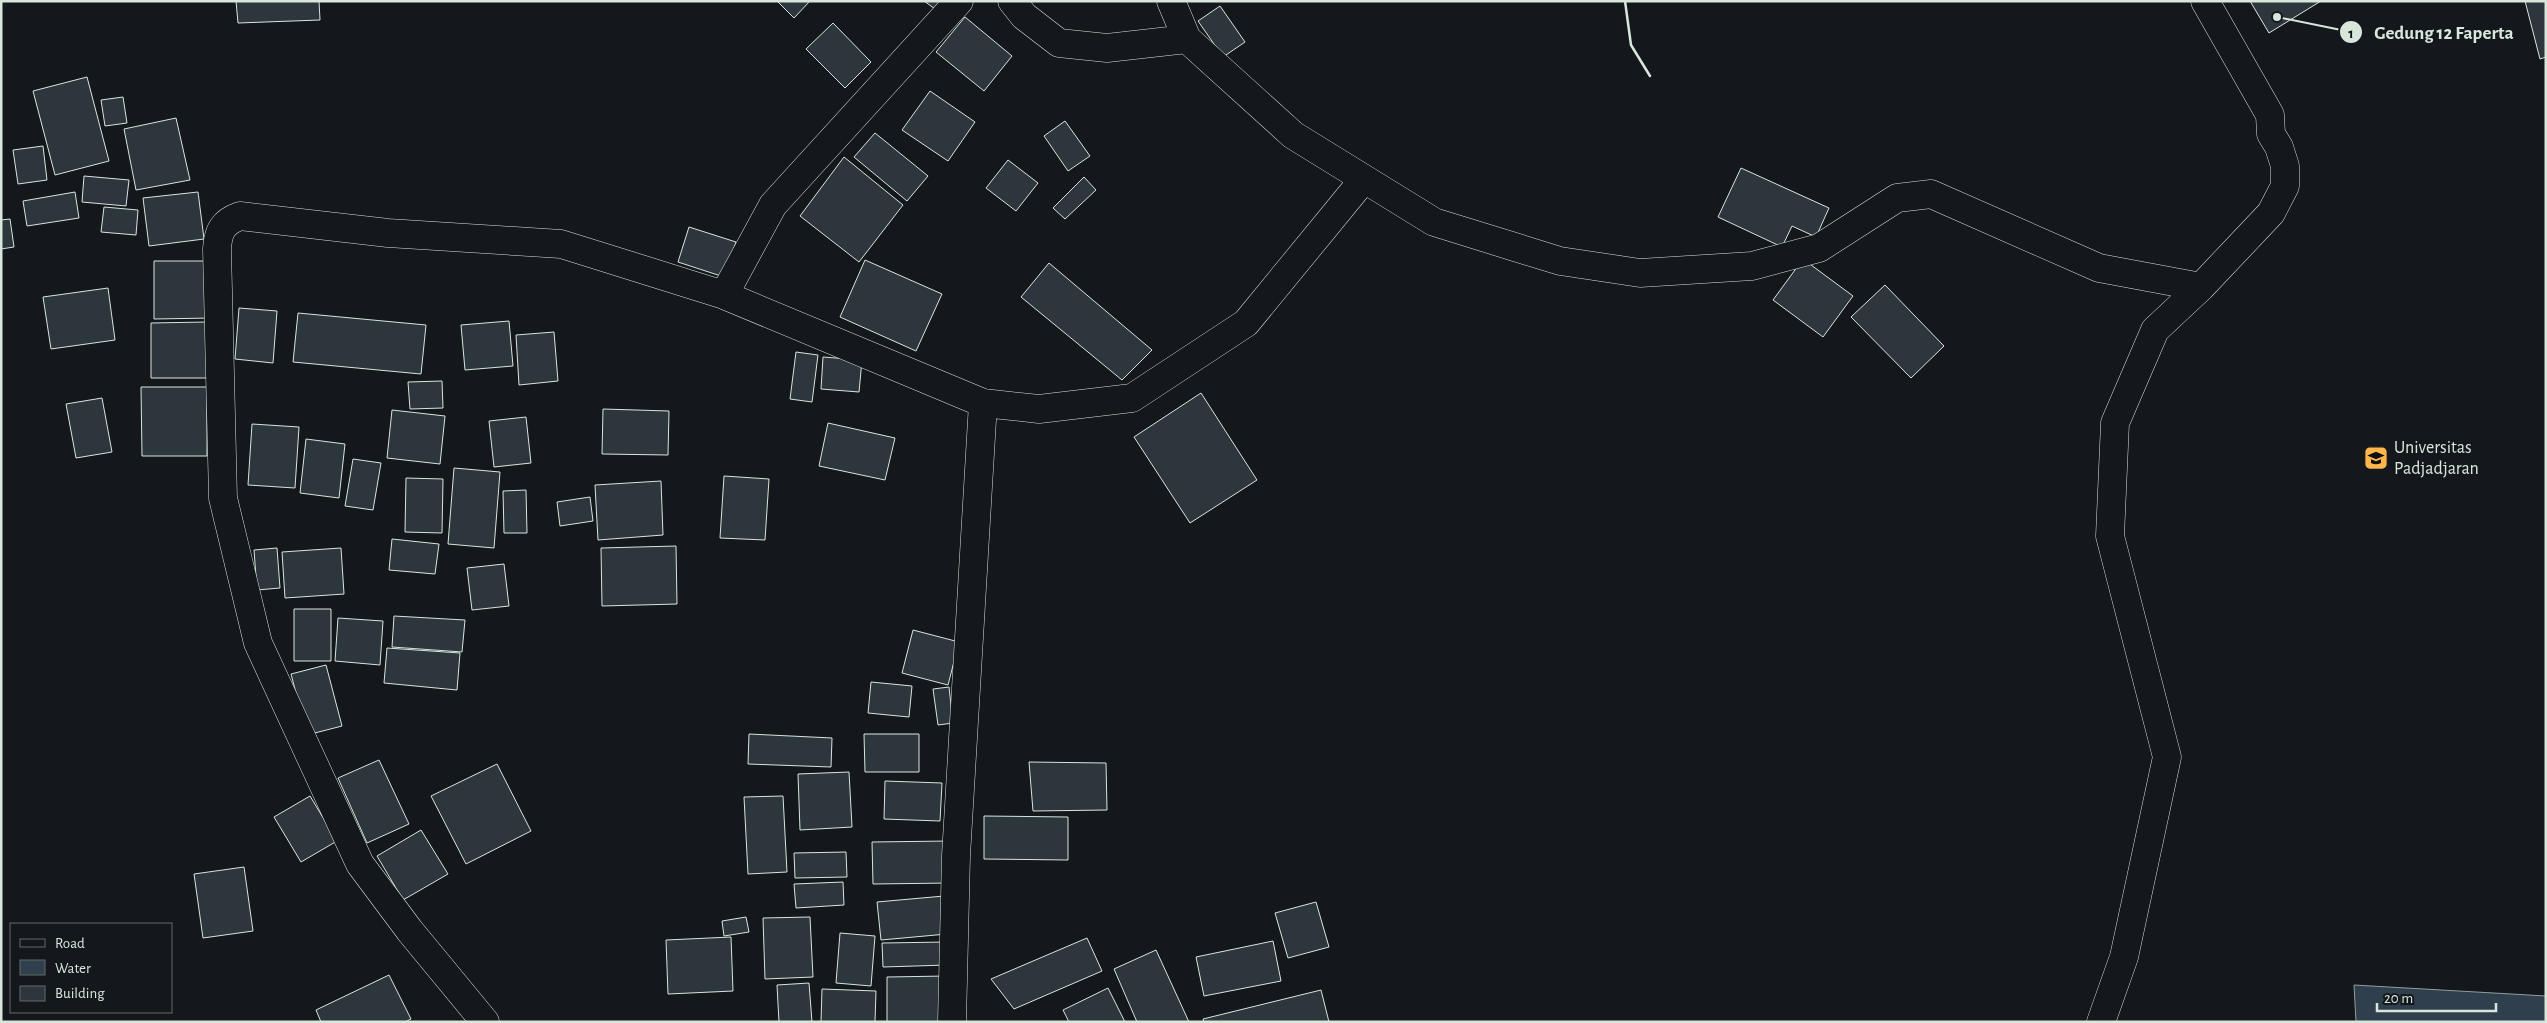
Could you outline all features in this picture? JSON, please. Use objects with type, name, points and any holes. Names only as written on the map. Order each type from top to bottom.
[{"type":"street","points":[[724,295],[773,204],[959,1]]},
{"type":"street","points":[[1012,1],[1024,16],[1058,42],[1106,48],[1187,39]]},
{"type":"street","points":[[1171,1],[1187,39],[1293,135],[1434,222],[1560,261],[1640,273],[1752,266],[1819,248],[1896,198],[1931,194],[2099,268],[2201,287]]},
{"type":"street","points":[[2101,1022],[2124,957],[2167,758],[2110,536],[2115,423],[2155,330],[2201,287],[2270,213],[2285,186],[2285,166],[2272,134],[2270,115],[2205,1]]},
{"type":"street","points":[[485,1022],[410,931],[360,864],[258,643],[223,498],[217,238],[222,227],[229,220],[240,216],[388,233],[561,244],[724,295],[983,403],[1039,409],[1132,398],[1246,323],[1364,179]]},
{"type":"street","points":[[952,1022],[956,856],[983,403]]},
{"type":"water","points":[[2354,985],[2546,996],[2546,1022],[2356,1022]]},
{"type":"building","points":[[236,1],[319,1],[320,20],[238,23]]},
{"type":"building","points":[[777,1],[810,1],[794,18]]},
{"type":"building","points":[[924,1],[952,1],[942,14]]},
{"type":"building","points":[[2250,1],[2321,1],[2269,33]]},
{"type":"building","points":[[2525,1],[2546,1],[2546,57],[2540,59]]},
{"type":"building","points":[[1220,6],[1245,42],[1223,57],[1198,21]]},
{"type":"building","points":[[965,17],[1012,56],[984,91],[936,52]]},
{"type":"building","points":[[833,23],[871,62],[845,88],[806,49]]},
{"type":"building","points":[[87,77],[109,161],[55,175],[33,91]]},
{"type":"building","points":[[930,91],[975,122],[948,161],[902,130]]},
{"type":"building","points":[[123,97],[127,123],[105,126],[101,100]]},
{"type":"building","points":[[176,118],[190,180],[136,190],[124,129]]},
{"type":"building","points":[[1065,121],[1090,156],[1068,171],[1044,136]]},
{"type":"building","points":[[875,133],[928,176],[907,201],[854,157]]},
{"type":"building","points":[[43,146],[47,180],[18,184],[13,150]]},
{"type":"building","points":[[844,157],[903,205],[859,262],[800,216]]},
{"type":"building","points":[[1008,160],[1038,183],[1016,211],[986,188]]},
{"type":"building","points":[[1741,168],[1829,208],[1816,237],[1792,226],[1782,247],[1718,217]]},
{"type":"building","points":[[84,176],[129,180],[126,206],[82,202]]},
{"type":"building","points":[[1084,177],[1096,190],[1065,219],[1053,208]]},
{"type":"building","points":[[75,192],[79,218],[27,226],[23,201]]},
{"type":"building","points":[[198,192],[204,239],[149,246],[143,198]]},
{"type":"building","points":[[104,207],[138,210],[136,235],[101,232]]},
{"type":"building","points":[[10,219],[14,247],[1,249],[1,220]]},
{"type":"building","points":[[689,227],[736,242],[724,277],[678,262]]},
{"type":"building","points":[[1803,259],[1853,296],[1823,337],[1773,300]]},
{"type":"building","points":[[865,260],[942,294],[916,351],[840,317]]},
{"type":"building","points":[[154,261],[212,261],[213,318],[154,319]]},
{"type":"building","points":[[1049,263],[1152,350],[1122,380],[1021,297]]},
{"type":"building","points":[[1885,285],[1944,346],[1911,378],[1851,317]]},
{"type":"building","points":[[108,288],[115,340],[51,349],[43,297]]},
{"type":"building","points":[[239,308],[277,311],[273,363],[235,359]]},
{"type":"building","points":[[298,313],[426,325],[421,374],[293,362]]},
{"type":"building","points":[[509,321],[513,366],[465,370],[461,325]]},
{"type":"building","points":[[206,322],[207,378],[151,378],[151,323]]},
{"type":"building","points":[[554,332],[558,381],[519,385],[516,335]]},
{"type":"building","points":[[796,352],[818,355],[812,402],[790,399]]},
{"type":"building","points":[[823,357],[862,360],[859,392],[821,389]]},
{"type":"building","points":[[442,381],[443,408],[410,409],[408,382]]},
{"type":"building","points":[[141,387],[207,387],[207,456],[142,456]]},
{"type":"building","points":[[1201,393],[1257,480],[1190,523],[1134,437]]},
{"type":"building","points":[[102,398],[112,452],[76,458],[66,404]]},
{"type":"building","points":[[603,409],[669,411],[668,455],[602,454]]},
{"type":"building","points":[[392,410],[445,416],[440,464],[387,458]]},
{"type":"building","points":[[526,417],[531,463],[494,467],[489,421]]},
{"type":"building","points":[[828,423],[895,438],[885,480],[819,466]]},
{"type":"building","points":[[252,424],[299,427],[295,488],[248,485]]},
{"type":"building","points":[[306,439],[345,444],[339,498],[300,493]]},
{"type":"building","points":[[353,459],[381,463],[373,510],[345,506]]},
{"type":"building","points":[[454,468],[500,472],[494,548],[448,544]]},
{"type":"building","points":[[724,476],[769,479],[765,540],[720,538]]},
{"type":"building","points":[[406,478],[443,479],[442,533],[405,532]]},
{"type":"building","points":[[661,481],[663,535],[598,540],[595,485]]},
{"type":"building","points":[[526,490],[527,533],[504,533],[503,491]]},
{"type":"building","points":[[590,497],[593,521],[560,526],[557,502]]},
{"type":"building","points":[[392,539],[439,544],[435,574],[389,570]]},
{"type":"building","points":[[676,546],[677,604],[602,606],[601,548]]},
{"type":"building","points":[[277,548],[280,588],[257,590],[254,550]]},
{"type":"building","points":[[341,548],[344,594],[285,598],[282,552]]},
{"type":"building","points":[[504,564],[509,606],[472,610],[467,568]]},
{"type":"building","points":[[294,609],[331,609],[331,661],[294,661]]},
{"type":"building","points":[[394,616],[465,620],[462,652],[392,647]]},
{"type":"building","points":[[338,618],[383,621],[380,665],[335,661]]},
{"type":"building","points":[[913,630],[959,642],[948,685],[902,673]]},
{"type":"building","points":[[387,648],[460,653],[457,690],[384,683]]},
{"type":"building","points":[[326,665],[342,726],[307,735],[291,674]]},
{"type":"building","points":[[871,682],[912,686],[909,717],[868,713]]},
{"type":"building","points":[[949,687],[953,723],[938,725],[933,689]]},
{"type":"building","points":[[749,734],[832,738],[831,767],[748,764]]},
{"type":"building","points":[[864,734],[919,734],[919,772],[865,772]]},
{"type":"building","points":[[379,760],[409,824],[367,843],[338,778]]},
{"type":"building","points":[[1029,762],[1106,763],[1107,810],[1033,811]]},
{"type":"building","points":[[497,764],[531,831],[466,864],[431,796]]},
{"type":"building","points":[[849,772],[852,827],[800,830],[798,774]]},
{"type":"building","points":[[885,781],[942,783],[940,821],[884,819]]},
{"type":"building","points":[[310,796],[337,841],[301,862],[274,817]]},
{"type":"building","points":[[783,796],[787,872],[748,874],[744,797]]},
{"type":"building","points":[[984,816],[1068,817],[1068,860],[984,859]]},
{"type":"building","points":[[421,830],[448,874],[403,900],[377,856]]},
{"type":"building","points":[[949,841],[950,883],[873,884],[872,842]]},
{"type":"building","points":[[846,852],[847,877],[795,878],[794,853]]},
{"type":"building","points":[[244,867],[253,931],[203,938],[194,874]]},
{"type":"building","points":[[843,882],[844,905],[796,908],[794,884]]},
{"type":"building","points":[[944,896],[947,934],[881,940],[877,902]]},
{"type":"building","points":[[1316,902],[1329,947],[1288,958],[1275,913]]},
{"type":"building","points":[[746,917],[749,932],[724,936],[722,921]]},
{"type":"building","points":[[810,917],[813,977],[765,979],[763,918]]},
{"type":"building","points":[[840,933],[875,936],[871,986],[836,983]]},
{"type":"building","points":[[731,937],[733,991],[668,994],[666,940]]},
{"type":"building","points":[[1087,938],[1102,971],[1014,1009],[991,979]]},
{"type":"building","points":[[1273,941],[1281,981],[1204,996],[1196,957]]},
{"type":"building","points":[[947,942],[947,965],[883,967],[882,943]]},
{"type":"building","points":[[1156,950],[1189,1022],[1137,1022],[1114,969]]},
{"type":"building","points":[[389,975],[411,1019],[405,1022],[321,1022],[316,1010]]},
{"type":"building","points":[[946,976],[947,1022],[887,1022],[887,977]]},
{"type":"building","points":[[809,983],[812,1022],[779,1022],[777,985]]},
{"type":"building","points":[[1108,988],[1125,1022],[1069,1022],[1063,1010]]},
{"type":"building","points":[[822,989],[876,991],[875,1022],[821,1022]]},
{"type":"building","points":[[1321,990],[1329,1022],[1204,1022],[1203,1019]]},
{"type":"wall","points":[[1625,1],[1631,45],[1650,76]]},
{"type":"place","name":"Gedung 12 Faperta","points":[[2277,17]]},
{"type":"place","name":"Universitas Padjadjaran","points":[[2376,458]]}]
